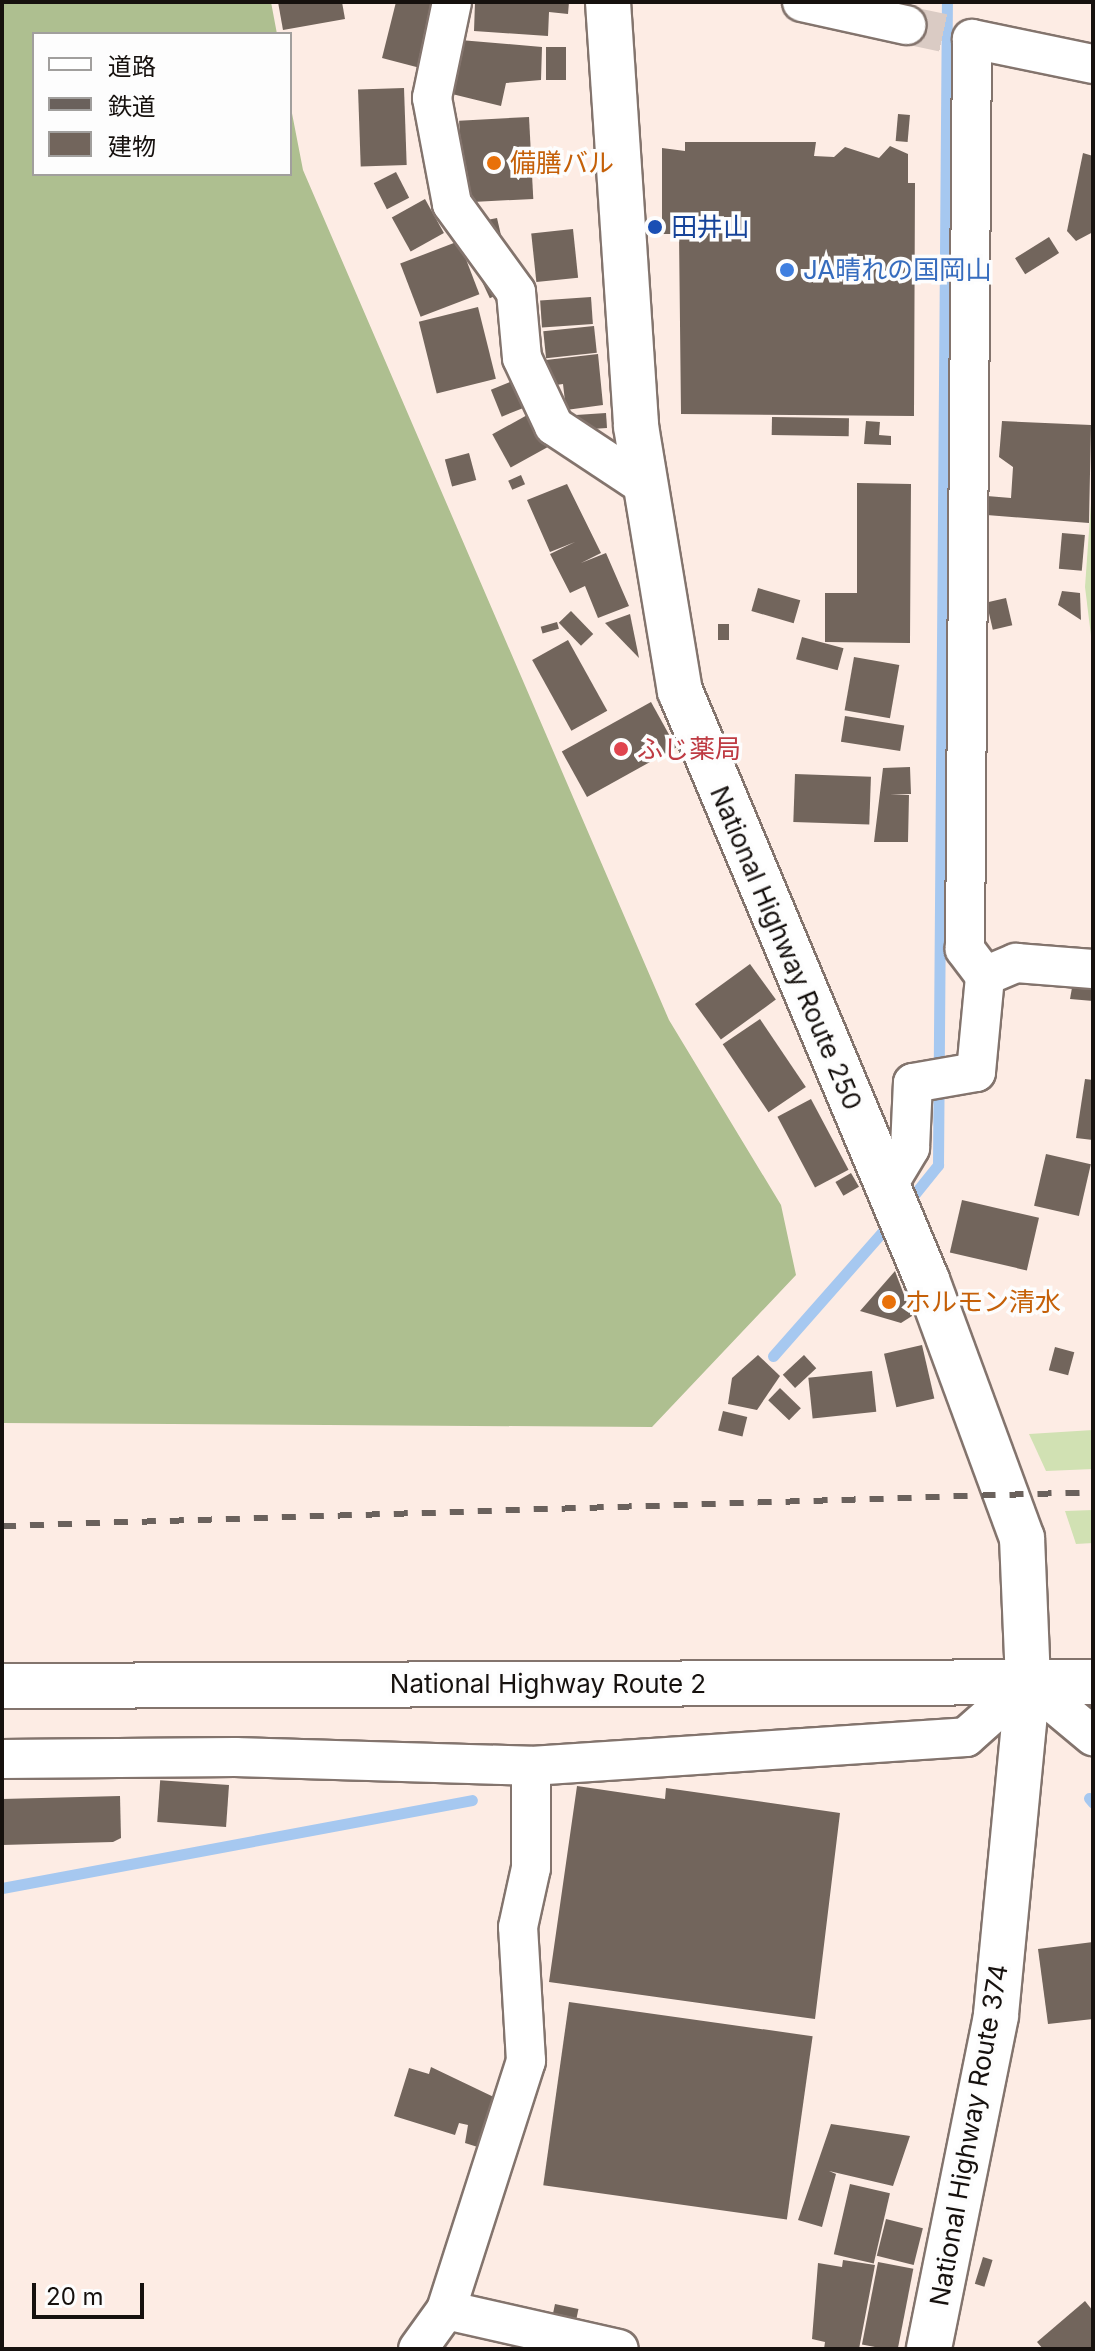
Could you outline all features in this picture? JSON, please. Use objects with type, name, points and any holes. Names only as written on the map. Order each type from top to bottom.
[{"type":"highway","name":"National Highway Route 250","points":[[608,2],[646,487],[680,691],[927,1280],[1022,1538],[1028,1682]]},
{"type":"highway","name":"National Highway Route 374","points":[[929,2349],[996,2016],[1028,1682]]},
{"type":"highway","name":"National Highway Route 2","points":[[2,1686],[1093,1682]]},
{"type":"street","points":[[452,2],[432,98],[452,204],[516,292],[522,358],[554,426],[646,487]]},
{"type":"street","points":[[802,2],[906,25]]},
{"type":"street","points":[[886,1188],[910,1148],[913,1083],[976,1072],[985,976],[965,949],[972,39],[1093,64]]},
{"type":"street","points":[[985,976],[1016,963],[1093,969]]},
{"type":"street","points":[[2,1759],[235,1757],[531,1766],[966,1737],[1028,1682],[1093,1736]]},
{"type":"street","points":[[418,2349],[446,2310],[526,2061],[518,1927],[531,1868],[531,1766]]},
{"type":"street","points":[[446,2310],[619,2349]]},
{"type":"green space","points":[[2,2],[271,2],[277,32],[32,32],[32,176],[292,176],[292,113],[303,170],[669,1020],[781,1205],[796,1275],[652,1427],[2,1423]]},
{"type":"green space","points":[[1093,475],[1093,652],[1085,587]]},
{"type":"green space","points":[[1093,1430],[1093,1469],[1046,1471],[1029,1434]]},
{"type":"green space","points":[[1093,1510],[1093,1543],[1076,1544],[1065,1511]]},
{"type":"building","points":[[278,2],[342,2],[345,19],[283,30]]},
{"type":"building","points":[[396,2],[441,2],[424,69],[382,58]]},
{"type":"building","points":[[475,2],[569,2],[568,14],[549,12],[548,36],[474,31]]},
{"type":"building","points":[[460,40],[542,47],[541,80],[506,83],[501,106],[452,94]]},
{"type":"building","points":[[546,47],[566,47],[566,80],[546,80]]},
{"type":"building","points":[[404,88],[407,165],[361,167],[358,90]]},
{"type":"building","points":[[898,114],[910,115],[908,142],[896,141]]},
{"type":"building","points":[[529,117],[533,199],[463,203],[459,121]]},
{"type":"building","points":[[685,142],[816,142],[814,156],[834,157],[845,147],[879,158],[890,146],[908,154],[908,183],[915,183],[914,416],[681,414],[679,234],[662,234],[662,148],[685,151]]},
{"type":"building","points":[[1083,153],[1093,156],[1093,232],[1076,241],[1067,231]]},
{"type":"building","points":[[396,172],[409,198],[387,209],[374,183]]},
{"type":"building","points":[[425,199],[444,233],[411,252],[392,217]]},
{"type":"building","points":[[497,218],[503,244],[482,221]]},
{"type":"building","points":[[573,229],[578,278],[536,282],[531,233]]},
{"type":"building","points":[[1049,237],[1059,253],[1025,274],[1015,258]]},
{"type":"building","points":[[459,241],[479,294],[421,317],[400,264]]},
{"type":"building","points":[[487,271],[498,295],[490,298],[479,275]]},
{"type":"building","points":[[591,297],[593,324],[542,327],[540,301]]},
{"type":"building","points":[[478,307],[496,379],[437,394],[419,322]]},
{"type":"building","points":[[594,326],[597,353],[546,358],[543,331]]},
{"type":"building","points":[[598,354],[603,405],[566,410],[563,384],[549,386],[546,360]]},
{"type":"building","points":[[515,380],[526,407],[502,417],[491,390]]},
{"type":"building","points":[[606,413],[607,428],[573,430],[572,415]]},
{"type":"building","points":[[529,414],[547,447],[511,468],[492,434]]},
{"type":"building","points":[[772,417],[849,418],[849,436],[772,435]]},
{"type":"building","points":[[866,421],[880,422],[879,435],[891,436],[891,445],[864,444]]},
{"type":"building","points":[[1002,421],[1091,425],[1089,523],[974,514],[975,495],[1011,498],[1013,467],[999,457]]},
{"type":"building","points":[[469,453],[476,480],[452,487],[445,459]]},
{"type":"building","points":[[521,475],[525,484],[512,490],[508,481]]},
{"type":"building","points":[[857,483],[911,484],[910,643],[825,642],[825,593],[857,593]]},
{"type":"building","points":[[567,484],[601,553],[581,563],[606,553],[629,606],[598,618],[585,586],[570,593],[550,554],[575,542],[550,552],[527,500]]},
{"type":"building","points":[[1062,533],[1085,535],[1082,571],[1059,569]]},
{"type":"building","points":[[758,588],[800,600],[794,623],[751,611]]},
{"type":"building","points":[[1062,591],[1080,593],[1081,620],[1058,605]]},
{"type":"building","points":[[1006,598],[1012,625],[993,630],[987,602]]},
{"type":"building","points":[[571,611],[593,634],[581,646],[559,623]]},
{"type":"building","points":[[630,614],[639,658],[605,623]]},
{"type":"building","points":[[557,622],[559,629],[543,633],[541,627]]},
{"type":"building","points":[[718,624],[729,624],[729,640],[718,640]]},
{"type":"building","points":[[802,637],[844,648],[838,670],[796,659]]},
{"type":"building","points":[[568,640],[607,711],[571,731],[532,660]]},
{"type":"building","points":[[854,657],[899,665],[890,718],[845,710]]},
{"type":"building","points":[[651,702],[676,747],[587,797],[562,751]]},
{"type":"building","points":[[845,716],[904,725],[900,751],[841,742]]},
{"type":"building","points":[[910,767],[911,794],[890,794],[909,795],[908,842],[874,842],[883,768]]},
{"type":"building","points":[[795,774],[871,777],[869,825],[793,822]]},
{"type":"building","points":[[750,964],[776,1000],[721,1040],[695,1004]]},
{"type":"building","points":[[1073,982],[1093,984],[1093,1001],[1070,999]]},
{"type":"building","points":[[760,1019],[806,1087],[769,1112],[723,1044]]},
{"type":"building","points":[[1085,1079],[1093,1080],[1093,1140],[1076,1138]]},
{"type":"building","points":[[811,1099],[849,1170],[815,1187],[777,1117]]},
{"type":"building","points":[[1046,1154],[1091,1164],[1079,1216],[1034,1206]]},
{"type":"building","points":[[851,1173],[859,1187],[843,1196],[835,1182]]},
{"type":"building","points":[[962,1200],[1039,1218],[1027,1270],[950,1253]]},
{"type":"building","points":[[895,1271],[912,1316],[901,1323],[860,1311]]},
{"type":"building","points":[[922,1345],[934,1399],[896,1407],[884,1354]]},
{"type":"building","points":[[1055,1347],[1074,1352],[1068,1375],[1049,1370]]},
{"type":"building","points":[[758,1355],[780,1376],[757,1410],[728,1404],[732,1378]]},
{"type":"building","points":[[804,1355],[816,1368],[795,1388],[783,1375]]},
{"type":"building","points":[[872,1371],[876,1412],[813,1418],[808,1378]]},
{"type":"building","points":[[780,1388],[801,1408],[789,1420],[768,1400]]},
{"type":"building","points":[[723,1411],[747,1417],[742,1436],[718,1430]]},
{"type":"building","points":[[160,1780],[229,1785],[226,1827],[157,1822]]},
{"type":"building","points":[[577,1786],[665,1799],[666,1788],[840,1813],[815,2019],[549,1982]]},
{"type":"building","points":[[120,1796],[121,1838],[113,1842],[2,1845],[2,1799]]},
{"type":"building","points":[[1093,1942],[1093,2019],[1048,2024],[1038,1949]]},
{"type":"building","points":[[569,2002],[813,2036],[787,2219],[543,2185]]},
{"type":"building","points":[[431,2067],[500,2100],[484,2149],[465,2143],[468,2125],[459,2123],[455,2135],[394,2116],[409,2068],[429,2074]]},
{"type":"building","points":[[831,2124],[910,2136],[893,2186],[829,2171],[836,2174],[822,2227],[798,2220]]},
{"type":"building","points":[[850,2184],[890,2193],[874,2263],[834,2254]]},
{"type":"building","points":[[886,2219],[923,2228],[914,2265],[877,2256]]},
{"type":"building","points":[[983,2257],[993,2260],[984,2287],[975,2284]]},
{"type":"building","points":[[843,2260],[875,2265],[859,2349],[824,2349],[825,2342],[812,2339],[818,2263],[842,2267]]},
{"type":"building","points":[[878,2262],[913,2269],[898,2349],[862,2344]]},
{"type":"building","points":[[1085,2301],[1093,2311],[1093,2349],[1043,2349],[1037,2342]]},
{"type":"building","points":[[555,2304],[578,2309],[575,2325],[552,2320]]},
{"type":"waterway","points":[[905,1206],[938,1165],[947,2]]},
{"type":"waterway","points":[[773,1356],[891,1222]]},
{"type":"waterway","points":[[1089,1798],[1093,1803]]},
{"type":"waterway","points":[[2,1888],[472,1800]]},
{"type":"tunnel","points":[[906,25],[972,39]]},
{"type":"railway","points":[[2,1526],[1093,1492]]},
{"type":"place","name":"備膳バル","points":[[494,163]]},
{"type":"place","name":"田井山","points":[[655,227]]},
{"type":"place","name":"JA晴れの国岡山","points":[[787,270]]},
{"type":"place","name":"ふじ薬局","points":[[621,749]]},
{"type":"place","name":"ホルモン清水","points":[[889,1302]]}]
